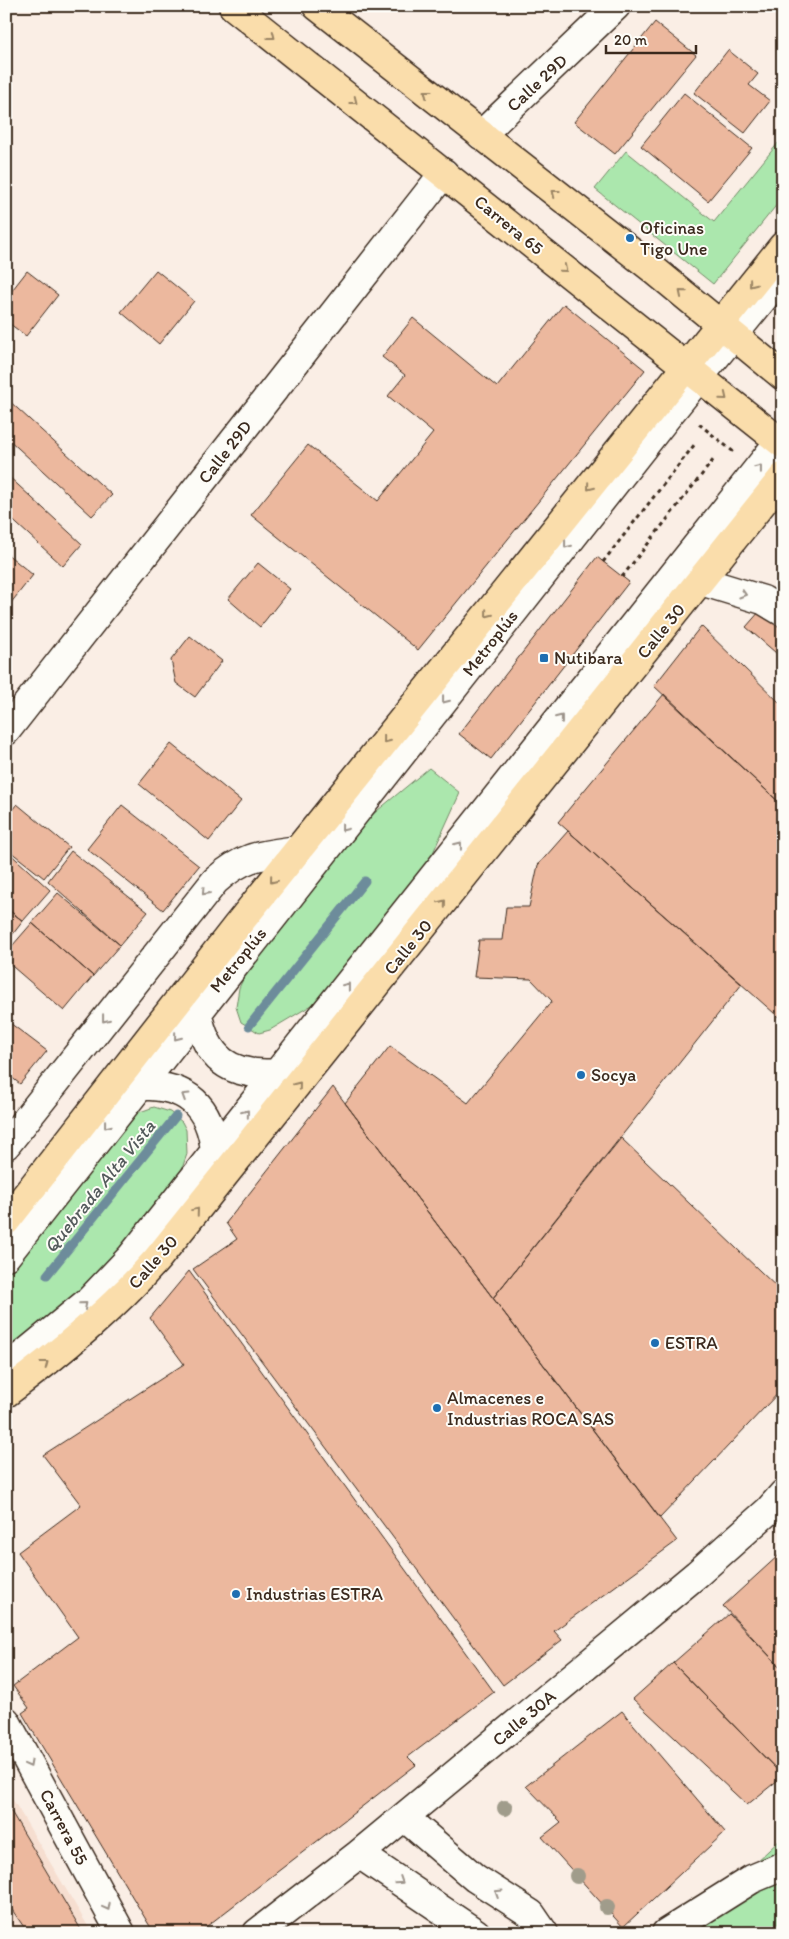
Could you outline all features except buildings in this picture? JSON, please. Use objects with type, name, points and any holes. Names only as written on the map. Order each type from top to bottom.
[{"type":"main road","name":"Carrera 65","points":[[233,6],[692,372],[782,441]]},
{"type":"main road","points":[[317,6],[653,269],[783,376]]},
{"type":"main road","points":[[6,1221],[298,850],[726,330],[783,246]]},
{"type":"main road","name":"Calle 30","points":[[6,1393],[89,1328],[129,1290],[157,1259],[701,581],[783,476]]},
{"type":"street","name":"Calle 29D","points":[[481,135],[593,31],[616,6]]},
{"type":"street","name":"Calle 29D","points":[[6,731],[444,173]]},
{"type":"street","points":[[726,330],[783,274]]},
{"type":"street","name":"Metroplús","points":[[6,1256],[692,372]]},
{"type":"street","points":[[6,1369],[90,1300],[110,1281],[782,441]]},
{"type":"street","points":[[701,581],[763,600],[781,609]]},
{"type":"street","points":[[6,1145],[215,881],[232,866],[249,858],[298,850]]},
{"type":"street","points":[[197,1011],[205,1042],[215,1056],[230,1067],[247,1073],[278,1073]]},
{"type":"street","points":[[138,1086],[168,1087],[184,1094],[198,1105],[209,1120],[215,1151]]},
{"type":"street","name":"Calle 30A","points":[[257,1933],[359,1854],[778,1509]]},
{"type":"street","name":"Carrera 55","points":[[6,1721],[121,1933]]},
{"type":"street","points":[[404,1816],[531,1927]]},
{"type":"street","points":[[359,1854],[476,1933]]},
{"type":"street","points":[[666,1933],[752,1879],[783,1866]]},
{"type":"path","points":[[603,562],[696,444]]},
{"type":"path","points":[[622,577],[714,459]]},
{"type":"shaded area","points":[[6,1788],[92,1933],[6,1933]]},
{"type":"green space","points":[[783,137],[783,197],[713,284],[595,189],[626,151],[714,222]]},
{"type":"green space","points":[[429,768],[460,793],[422,877],[327,996],[270,1030],[259,1033],[241,1022],[236,1007],[239,988],[256,951],[366,820]]},
{"type":"green space","points":[[154,1107],[170,1112],[182,1122],[186,1130],[187,1154],[176,1186],[102,1277],[6,1357],[6,1271],[118,1130],[137,1113]]},
{"type":"green space","points":[[783,1837],[783,1933],[680,1933]]},
{"type":"waterway","name":"Quebrada Alta Vista","points":[[249,1026],[365,881]]},
{"type":"waterway","name":"Quebrada Alta Vista","points":[[47,1275],[176,1116]]},
{"type":"place","name":"Oficinas Tigo Une","points":[[630,238]]},
{"type":"place","name":"Nutibara","points":[[544,658]]},
{"type":"place","name":"Socya","points":[[581,1075]]},
{"type":"place","name":"ESTRA","points":[[655,1343]]},
{"type":"place","name":"Almacenes e Industrias ROCA SAS","points":[[437,1408]]},
{"type":"place","name":"Industrias ESTRA","points":[[236,1594]]}]
